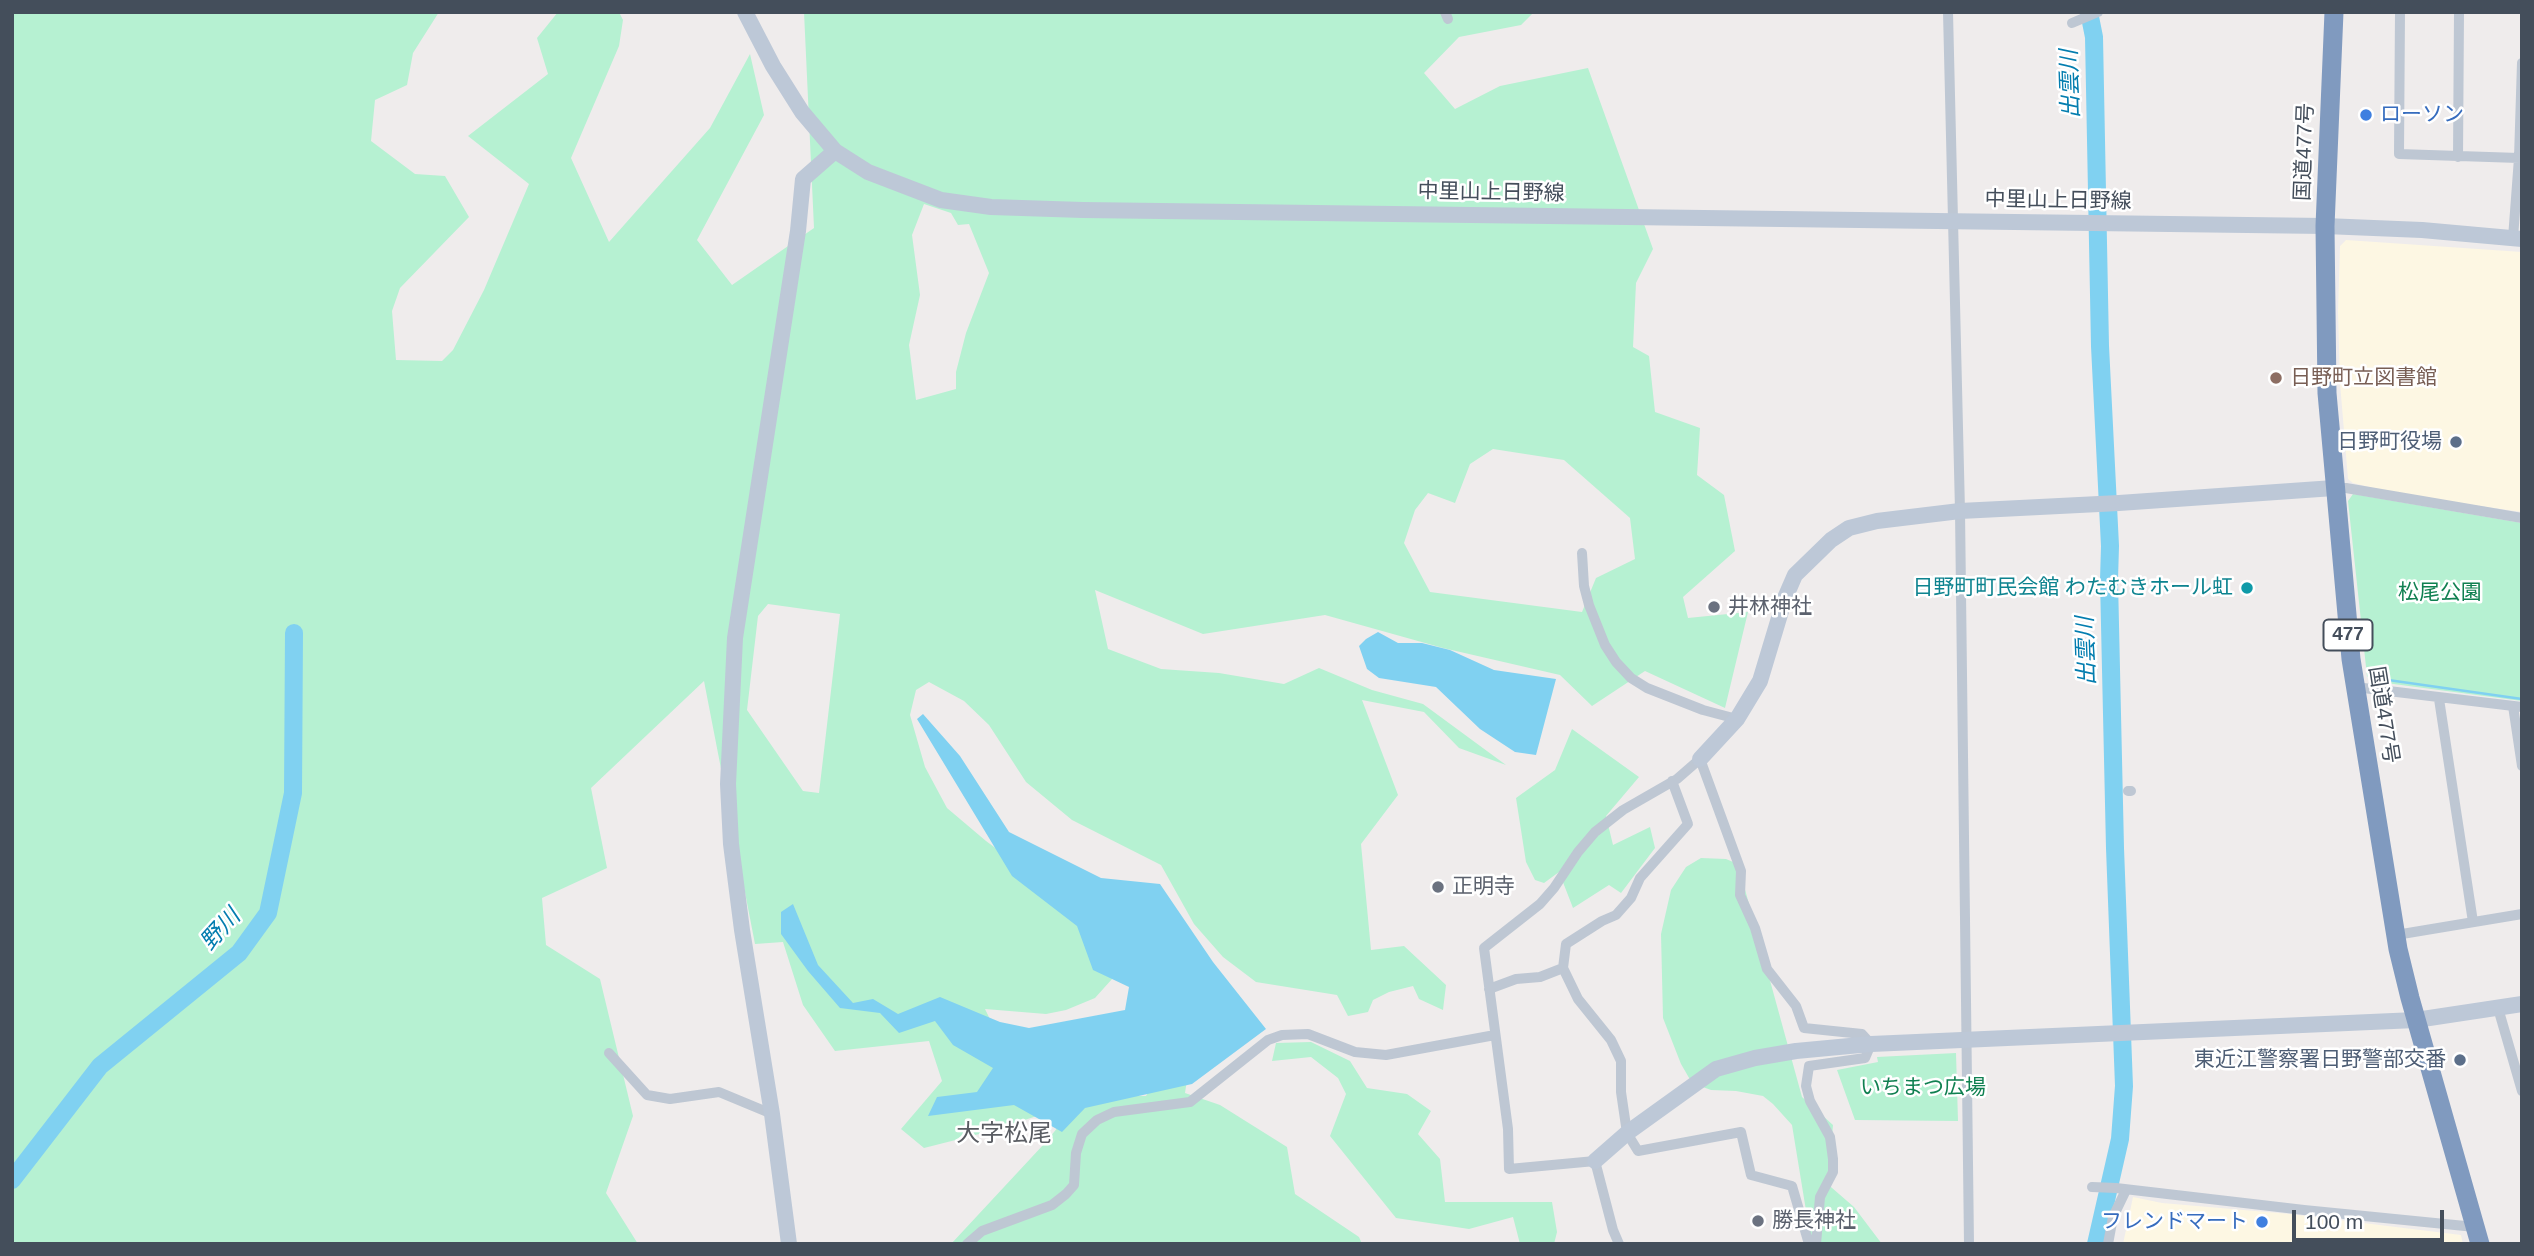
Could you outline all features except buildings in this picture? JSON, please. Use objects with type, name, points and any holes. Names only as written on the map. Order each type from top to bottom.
[{"type":"highway","name":"国道477号","points":[[2334,12],[2325,226],[2327,393],[2344,597],[2355,687],[2396,935],[2416,1020],[2478,1235]]},
{"type":"street","name":"中里山上日野線","points":[[745,12],[773,66],[802,112],[835,151],[868,172],[899,186],[941,200],[991,207],[2325,226],[2423,230],[2517,239]]},
{"type":"street","points":[[1948,12],[1960,511],[1969,1244]]},
{"type":"street","points":[[2072,23],[2098,12]]},
{"type":"street","points":[[2400,12],[2399,154],[2519,158]]},
{"type":"street","points":[[2458,157],[2459,12]]},
{"type":"street","points":[[2517,239],[2522,63]]},
{"type":"street","points":[[789,1244],[772,1114],[742,930],[731,844],[728,785],[735,638],[798,231],[803,179],[835,151]]},
{"type":"street","points":[[2522,518],[2334,488],[2094,505],[1960,511],[1864,523],[1849,528],[1819,550],[1795,575],[1785,598],[1760,681],[1737,719],[1700,758],[1672,781],[1623,810],[1595,832],[1541,904],[1484,948],[1508,1129],[1509,1169],[1595,1161],[1627,1133],[1716,1069],[1755,1058],[1797,1051],[1871,1044],[2105,1036],[2416,1020],[2522,1004]]},
{"type":"street","points":[[1582,553],[1584,586],[1589,605],[1605,645],[1616,662],[1631,678],[1647,688],[1703,710],[1737,719]]},
{"type":"street","points":[[2355,687],[2517,707],[2522,766]]},
{"type":"street","points":[[2439,699],[2473,922]]},
{"type":"street","points":[[1700,758],[1741,871],[1740,895],[1755,928],[1767,969],[1796,1006],[1804,1028],[1862,1034],[1871,1044]]},
{"type":"street","points":[[1672,781],[1688,824],[1640,878],[1631,898],[1616,915],[1566,944],[1563,968],[1578,999],[1611,1040],[1621,1061],[1621,1092],[1627,1133],[1638,1151],[1741,1132],[1751,1175],[1792,1186],[1809,1244]]},
{"type":"street","points":[[2396,935],[2522,915]]},
{"type":"street","points":[[1489,989],[1516,979],[1540,977],[1563,968]]},
{"type":"street","points":[[2498,1008],[2518,1061],[2522,1091]]},
{"type":"street","points":[[967,1244],[982,1231],[1052,1205],[1066,1194],[1074,1185],[1076,1153],[1082,1134],[1097,1120],[1114,1112],[1190,1102],[1268,1041],[1282,1035],[1308,1034],[1355,1052],[1386,1055],[1495,1035]]},
{"type":"street","points":[[1816,1244],[1819,1197],[1833,1172],[1833,1159],[1830,1138],[1810,1101],[1806,1086],[1809,1066],[1865,1058],[1871,1044]]},
{"type":"street","points":[[609,1053],[647,1095],[670,1099],[719,1092],[772,1114]]},
{"type":"street","points":[[1595,1161],[1619,1244]]},
{"type":"street","points":[[2092,1187],[2478,1235]]},
{"type":"street","points":[[2108,1244],[2121,1189]]},
{"type":"shaded area","points":[[2346,240],[2522,252],[2522,512],[2398,494],[2353,483],[2348,479],[2340,383],[2338,312],[2340,246]]},
{"type":"shaded area","points":[[2133,1197],[2162,1203],[2290,1214],[2461,1235],[2463,1244],[2123,1244]]},
{"type":"green space","points":[[12,12],[439,12],[413,53],[407,85],[375,100],[371,141],[415,174],[445,176],[469,217],[400,288],[392,311],[396,360],[442,361],[453,350],[484,290],[529,184],[468,136],[548,74],[537,38],[558,12],[619,12],[623,20],[619,46],[571,158],[609,242],[710,128],[750,54],[764,115],[697,240],[732,285],[814,228],[804,12],[1534,12],[1521,25],[1459,37],[1424,73],[1455,109],[1500,86],[1588,68],[1653,249],[1636,283],[1633,347],[1649,356],[1655,412],[1700,428],[1697,475],[1724,495],[1735,551],[1683,597],[1688,618],[1748,612],[1725,708],[1645,671],[1592,706],[1560,675],[1443,648],[1325,615],[1203,634],[1095,590],[1108,649],[1161,669],[1219,673],[1284,684],[1319,668],[1372,690],[1423,704],[1506,765],[1459,748],[1424,712],[1362,700],[1398,795],[1361,844],[1371,950],[1404,946],[1446,985],[1443,1010],[1419,999],[1413,986],[1389,992],[1373,1000],[1368,1012],[1348,1016],[1337,995],[1256,982],[1223,957],[1194,924],[1161,865],[1072,820],[1026,782],[989,725],[964,701],[929,682],[916,690],[910,715],[925,767],[947,808],[986,841],[1064,899],[1121,969],[1095,998],[1066,1010],[1046,1014],[985,1009],[1037,1116],[924,1148],[901,1129],[942,1081],[929,1041],[835,1051],[803,1005],[783,942],[755,944],[704,681],[591,788],[607,868],[542,898],[546,945],[600,979],[633,1116],[606,1193],[638,1244],[12,1244]],"holes":[[[924,204],[951,213],[958,225],[969,224],[989,273],[966,333],[956,372],[956,389],[916,400],[909,345],[920,295],[912,235]],[[1493,449],[1564,460],[1630,518],[1635,559],[1596,578],[1582,612],[1430,592],[1404,543],[1415,510],[1428,493],[1455,503],[1470,464]],[[768,604],[840,614],[819,793],[803,791],[747,710],[758,616]]]},
{"type":"green space","name":"松尾公園","points":[[2353,494],[2522,523],[2522,701],[2371,681],[2367,676],[2348,501]]},
{"type":"green space","points":[[1572,729],[1639,777],[1606,816],[1613,845],[1650,827],[1655,848],[1621,893],[1609,885],[1573,908],[1559,872],[1544,883],[1535,880],[1526,862],[1516,798],[1555,770]]},
{"type":"green space","points":[[1701,858],[1726,859],[1738,864],[1802,1097],[1833,1125],[1829,1169],[1824,1181],[1854,1207],[1882,1244],[1818,1244],[1811,1241],[1792,1125],[1763,1096],[1711,1090],[1692,1083],[1681,1064],[1663,1018],[1661,934],[1671,890],[1686,867]]},
{"type":"green space","points":[[1311,1042],[1350,1061],[1367,1088],[1407,1094],[1431,1111],[1418,1134],[1440,1159],[1445,1202],[1552,1202],[1557,1232],[1554,1244],[1520,1244],[1513,1217],[1469,1229],[1396,1218],[1330,1136],[1346,1094],[1338,1078],[1311,1057],[1272,1061],[1276,1043]]},
{"type":"green space","name":"いちまつ広場","points":[[1956,1053],[1958,1121],[1855,1120],[1837,1070],[1878,1062],[1877,1057]]},
{"type":"green space","points":[[1190,1060],[1185,1093],[1220,1105],[1287,1147],[1295,1194],[1359,1237],[1362,1244],[951,1244],[1044,1144],[1084,1096],[1146,1096],[1168,1062]]},
{"type":"water","points":[[1378,632],[1398,643],[1422,643],[1450,650],[1494,670],[1556,679],[1536,755],[1515,752],[1480,729],[1436,687],[1379,678],[1367,669],[1359,646]]},
{"type":"water","points":[[923,714],[960,756],[1009,832],[1101,878],[1160,884],[1213,962],[1266,1029],[1192,1084],[1085,1108],[1062,1132],[1014,1105],[928,1116],[937,1097],[977,1092],[993,1068],[953,1045],[935,1021],[899,1033],[880,1013],[840,1008],[781,934],[781,912],[793,904],[818,965],[853,1003],[873,999],[898,1014],[940,997],[1000,1022],[1029,1028],[1125,1010],[1129,987],[1093,970],[1077,926],[1012,876],[917,719]]},
{"type":"waterway","name":"出雲川","points":[[2089,12],[2094,37],[2100,346],[2110,546],[2115,848],[2124,1086],[2120,1139],[2096,1244]]},
{"type":"waterway","name":"野川","points":[[12,1180],[100,1066],[239,953],[268,913],[293,793],[294,633]]},
{"type":"waterway","points":[[2374,678],[2522,699]]},
{"type":"place","name":"ローソン","points":[[2366,115]]},
{"type":"place","name":"日野町立図書館","points":[[2276,378]]},
{"type":"place","name":"日野町役場","points":[[2456,442]]},
{"type":"place","name":"日野町町民会館 わたむきホール虹","points":[[2247,588]]},
{"type":"place","name":"井林神社","points":[[1714,607]]},
{"type":"place","name":"正明寺","points":[[1438,887]]},
{"type":"place","name":"東近江警察署日野警部交番","points":[[2460,1060]]},
{"type":"place","name":"勝長神社","points":[[1758,1221]]},
{"type":"place","name":"フレンドマート","points":[[2262,1222]]},
{"type":"district","name":"大字松尾","points":[[1004,1134]]}]
